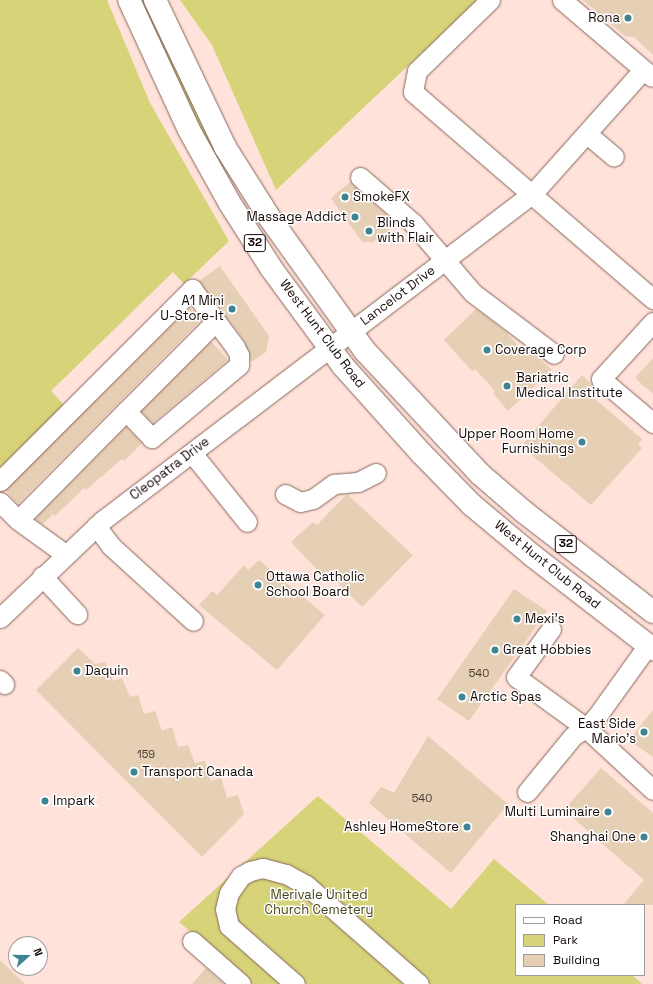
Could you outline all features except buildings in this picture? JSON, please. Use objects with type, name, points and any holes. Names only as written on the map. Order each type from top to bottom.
[{"type":"main road","name":"West Hunt Club Road","points":[[129,0],[189,130],[229,202],[271,268],[330,348],[383,412],[472,505],[533,556],[651,644]]},
{"type":"main road","name":"West Hunt Club Road","points":[[155,0],[225,147],[269,217],[351,332],[393,384],[480,474],[524,512],[653,612]]},
{"type":"street","points":[[490,0],[417,71],[413,92],[533,193],[653,299]]},
{"type":"street","points":[[562,0],[648,74]]},
{"type":"street","name":"Lancelot Drive","points":[[351,332],[533,193],[586,134],[648,74]]},
{"type":"street","points":[[586,134],[614,157]]},
{"type":"street","points":[[360,177],[413,223],[473,293],[554,354]]},
{"type":"street","points":[[0,481],[192,290],[235,347],[239,355],[239,365],[152,438],[126,410]]},
{"type":"street","points":[[18,520],[216,321]]},
{"type":"street","points":[[653,322],[601,379],[653,423]]},
{"type":"street","name":"Cleopatra Drive","points":[[0,618],[42,576],[96,526],[351,332]]},
{"type":"street","points":[[192,453],[247,522]]},
{"type":"street","points":[[285,494],[300,502],[313,499],[334,484],[358,482],[376,473]]},
{"type":"street","points":[[0,502],[18,520],[65,554]]},
{"type":"street","points":[[96,526],[111,546],[193,621]]},
{"type":"street","points":[[42,576],[77,614]]},
{"type":"street","points":[[551,629],[516,677],[586,728],[653,790]]},
{"type":"street","points":[[527,792],[573,736],[586,728],[651,644]]},
{"type":"street","points":[[295,984],[229,926],[225,909],[229,893],[241,876],[250,871],[263,868],[286,874],[306,885],[419,984]]},
{"type":"street","points":[[192,941],[241,984]]},
{"type":"green space","points":[[0,0],[107,0],[150,103],[229,241],[184,284],[173,272],[51,391],[64,405],[0,468]]},
{"type":"green space","points":[[138,0],[146,0],[227,171],[207,143]]},
{"type":"green space","points":[[180,0],[478,0],[276,190],[212,45]]},
{"type":"green space","name":"Merivale United Church Cemetery","points":[[318,796],[451,909],[494,859],[548,904],[515,904],[515,976],[633,976],[642,984],[251,984],[179,922]]},
{"type":"place","name":"Rona","points":[[628,18]]},
{"type":"place","name":"SmokeFX","points":[[345,197]]},
{"type":"place","name":"Massage Addict","points":[[355,217]]},
{"type":"place","name":"Blinds with Flair","points":[[369,231]]},
{"type":"place","name":"A1 Mini U-Store-It","points":[[232,309]]},
{"type":"place","name":"Coverage Corp","points":[[487,350]]},
{"type":"place","name":"Bariatric Medical Institute","points":[[507,386]]},
{"type":"place","name":"Upper Room Home Furnishings","points":[[582,442]]},
{"type":"place","name":"Ottawa Catholic School Board","points":[[258,585]]},
{"type":"place","name":"Mexi's","points":[[517,619]]},
{"type":"place","name":"Great Hobbies","points":[[495,650]]},
{"type":"place","name":"Daquin","points":[[77,671]]},
{"type":"place","name":"Arctic Spas","points":[[462,697]]},
{"type":"place","name":"East Side Mario's","points":[[644,732]]},
{"type":"place","name":"Transport Canada","points":[[134,772]]},
{"type":"place","name":"Impark","points":[[45,801]]},
{"type":"place","name":"Multi Luminaire","points":[[608,812]]},
{"type":"place","name":"Ashley HomeStore","points":[[467,827]]},
{"type":"place","name":"Shanghai One","points":[[644,837]]}]
